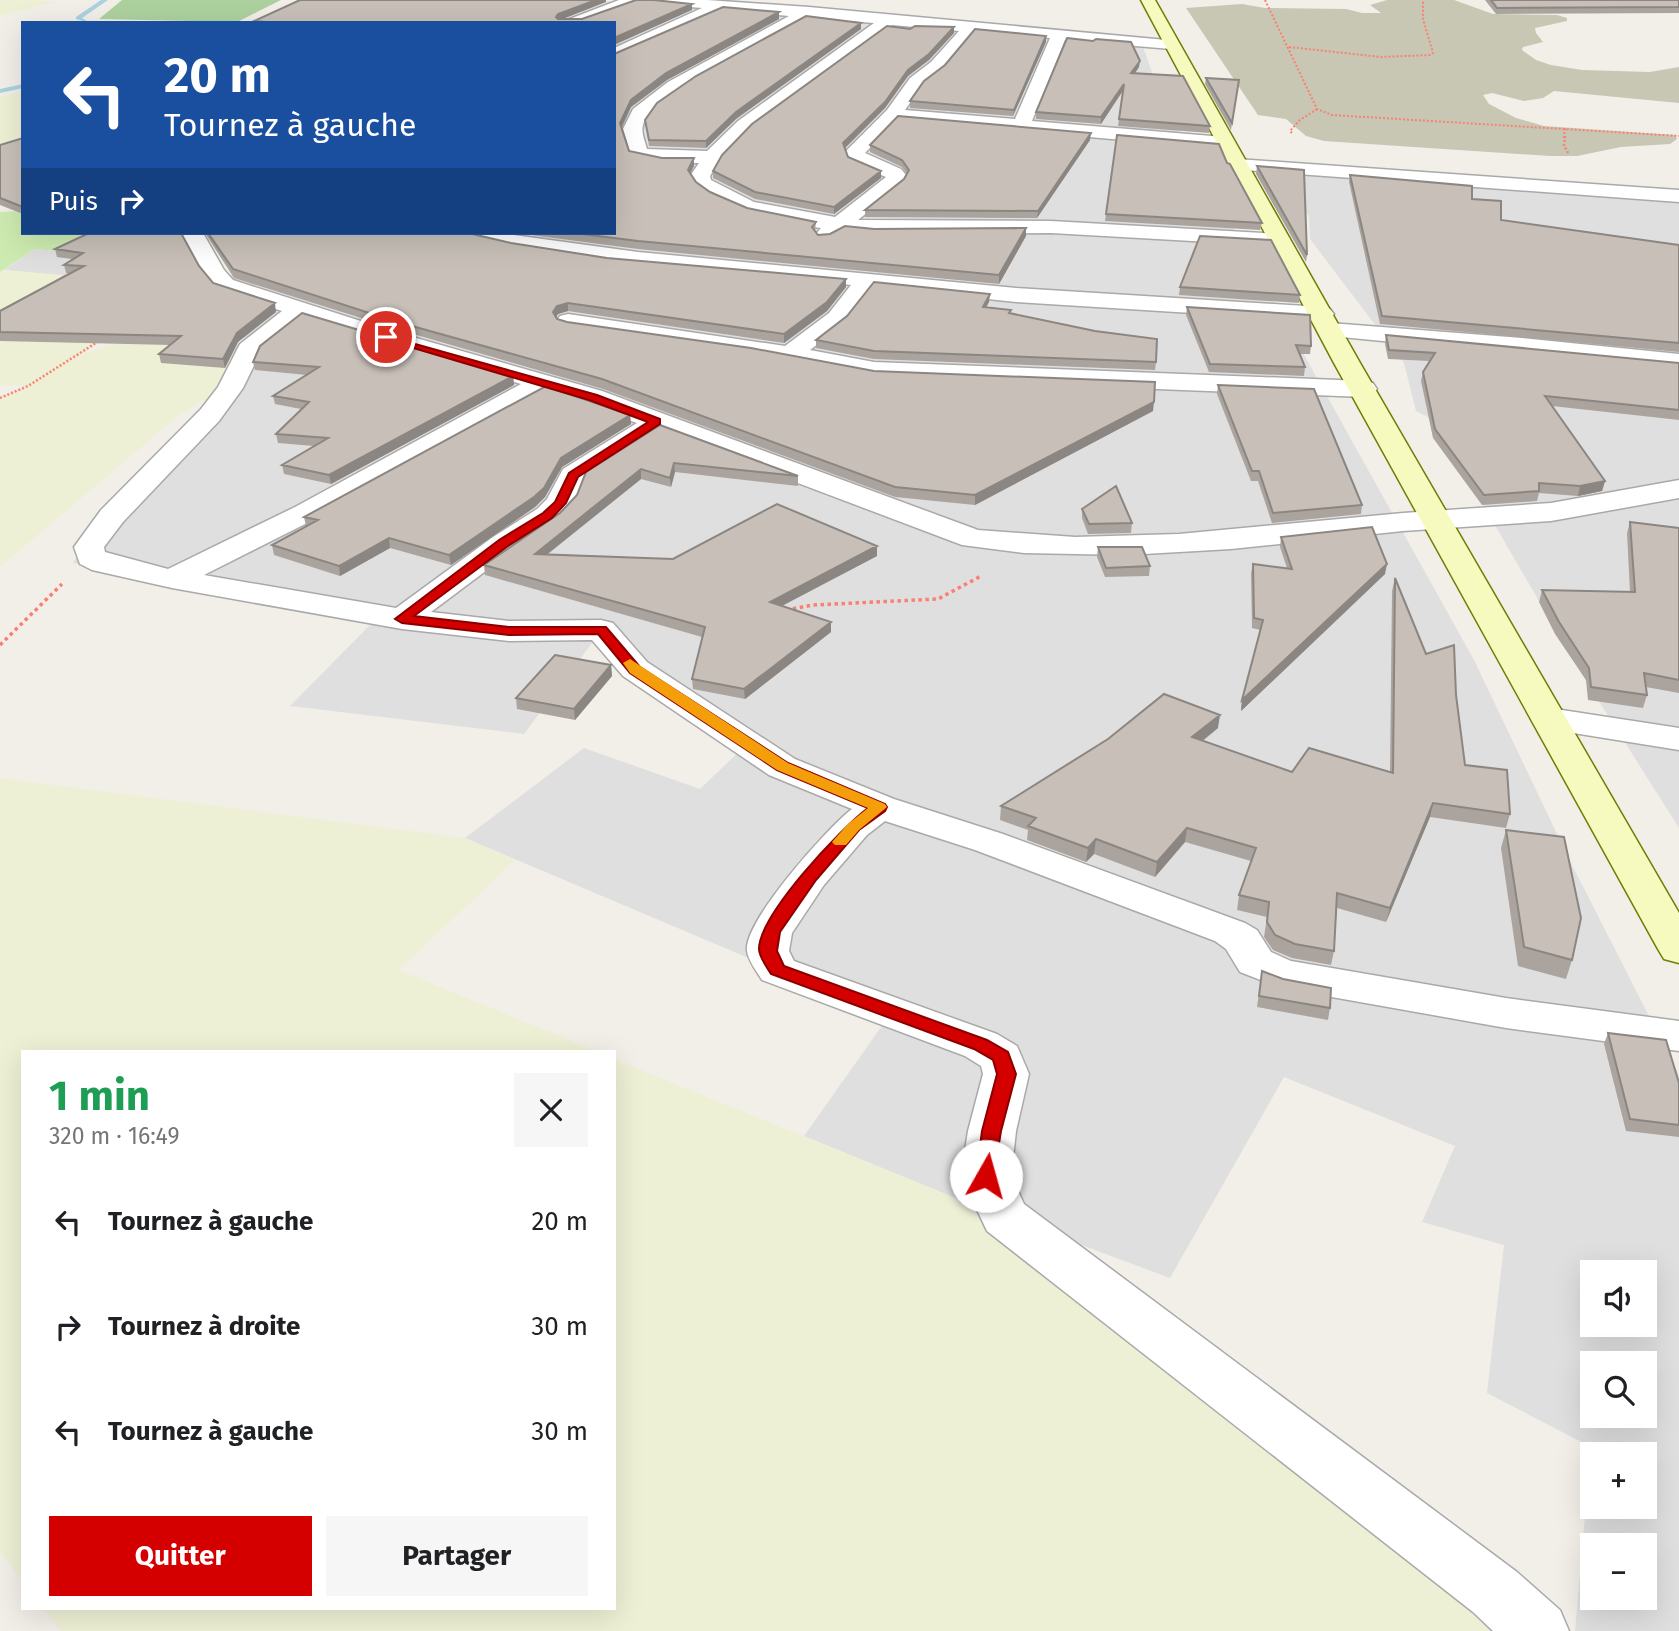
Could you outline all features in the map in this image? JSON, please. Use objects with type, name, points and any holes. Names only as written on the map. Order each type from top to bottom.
[{"type":"street","points":[[572,21],[633,0]]},
{"type":"street","points":[[655,0],[809,11],[1171,44]]},
{"type":"street","points":[[1147,0],[1279,240],[1679,949]]},
{"type":"street","points":[[616,53],[722,5]]},
{"type":"street","points":[[712,157],[639,154],[632,129],[634,121],[639,113],[674,86],[809,11]]},
{"type":"street","points":[[890,19],[744,125],[712,157],[700,176],[702,183],[731,200],[774,214],[874,228],[1063,228],[1279,240]]},
{"type":"street","points":[[794,271],[837,224],[895,180],[897,176],[894,173],[854,155],[893,114],[916,82],[937,66],[971,26]]},
{"type":"street","points":[[1021,126],[1060,34]]},
{"type":"street","points":[[893,114],[1021,126],[1231,154],[1679,197]]},
{"type":"street","points":[[193,235],[214,273],[225,285],[386,337],[545,383],[973,539],[1014,544],[1187,543],[1436,519],[1535,514],[1679,489]]},
{"type":"street","points":[[484,235],[568,251],[714,267],[794,271],[1017,295],[1326,322],[1679,362]]},
{"type":"street","points":[[791,353],[837,318],[867,280]]},
{"type":"street","points":[[300,308],[249,349],[210,415],[112,516],[89,547],[91,557],[103,563],[172,579],[402,619],[509,631],[601,630],[635,670],[782,766],[880,807],[989,842],[1230,932],[1242,940],[1255,962],[1281,974],[1506,1013],[1679,1036]]},
{"type":"street","points":[[568,321],[791,353],[894,372],[1080,376],[1364,389]]},
{"type":"street","points":[[172,579],[305,513],[545,383]]},
{"type":"street","points":[[402,619],[504,543],[548,515],[560,503],[573,475],[656,422]]},
{"type":"street","points":[[1549,719],[1679,739]]},
{"type":"street","points":[[880,807],[853,827],[810,876],[771,932],[768,951],[777,970],[981,1045],[1001,1057],[1006,1074],[992,1131],[986,1176],[1005,1217],[1494,1592],[1538,1631]]},
{"type":"path","points":[[1265,0],[1288,46],[1304,87],[1317,109],[1332,115],[1679,136]]},
{"type":"path","points":[[1288,46],[1311,51],[1378,56],[1430,55],[1433,53],[1423,19],[1423,0]]},
{"type":"path","points":[[0,398],[28,386],[102,339]]},
{"type":"path","points":[[773,612],[813,605],[938,599],[1002,565],[1014,544]]},
{"type":"path","points":[[0,645],[91,557]]},
{"type":"shaded area","points":[[0,0],[33,0],[55,2],[0,16]]},
{"type":"shaded area","points":[[1387,0],[1454,0],[1493,14],[1557,15],[1567,18],[1567,21],[1535,28],[1543,42],[1523,47],[1522,50],[1536,60],[1551,65],[1582,70],[1650,72],[1679,67],[1679,103],[1554,91],[1543,98],[1524,101],[1492,93],[1483,95],[1489,104],[1516,118],[1544,126],[1675,135],[1677,139],[1670,144],[1621,147],[1577,156],[1324,141],[1306,136],[1286,119],[1258,115],[1186,8],[1242,4],[1265,8],[1346,9],[1362,13],[1381,13],[1370,5]]},
{"type":"shaded area","points":[[508,2],[658,2],[1143,47],[1161,98],[1474,660],[1569,859],[1679,1075],[1679,1631],[1575,1631],[1580,1574],[1580,1610],[1657,1610],[1657,1533],[1584,1533],[1585,1519],[1657,1519],[1657,1442],[1581,1442],[1487,1393],[1504,1245],[1422,1222],[1455,1146],[1284,1077],[1170,1278],[948,1195],[804,1136],[891,1013],[777,970],[465,838],[584,748],[700,789],[747,744],[601,631],[524,734],[290,706],[374,621],[229,596],[73,563],[101,515],[224,388],[228,348],[251,337],[120,343],[10,313],[62,276],[4,270],[35,249],[57,251],[81,235],[193,235],[220,280],[263,261],[288,235],[616,235],[616,21],[582,15],[586,13]]},
{"type":"shaded area","points":[[21,92],[21,159],[0,164],[0,96]]},
{"type":"shaded area","points":[[1279,173],[1679,193],[1679,828],[1576,665],[1434,420],[1416,411],[1404,363],[1310,239],[1309,216]]},
{"type":"shaded area","points":[[4,270],[63,275],[12,312],[102,339],[84,353],[120,343],[185,340],[228,348],[232,363],[224,388],[178,416],[0,567],[0,398],[26,386],[0,385],[0,272]]},
{"type":"shaded area","points":[[0,778],[465,838],[515,860],[399,970],[593,1050],[21,1050],[21,1579],[0,1552]]},
{"type":"shaded area","points":[[616,1060],[948,1195],[1495,1631],[61,1631],[45,1610],[616,1610]]},
{"type":"green space","points":[[122,0],[281,0],[239,21],[99,19]]},
{"type":"green space","points":[[21,211],[21,235],[81,235],[57,251],[35,249],[0,272],[0,212]]},
{"type":"building","points":[[300,0],[596,0],[558,14],[558,19],[582,19],[636,0],[692,4],[616,37],[616,21],[254,21]]},
{"type":"building","points":[[1491,0],[1679,0],[1679,7],[1497,8]]},
{"type":"building","points":[[723,7],[779,12],[666,73],[631,100],[620,123],[629,151],[662,158],[694,158],[688,170],[696,182],[710,192],[747,208],[816,222],[812,227],[818,235],[830,234],[845,226],[874,229],[1026,228],[999,275],[590,235],[616,235],[616,53]]},
{"type":"building","points":[[806,16],[861,23],[736,112],[706,141],[649,140],[645,120],[657,103],[696,76]]},
{"type":"building","points":[[887,26],[910,29],[915,26],[954,27],[929,54],[908,70],[885,102],[843,143],[848,157],[881,171],[834,207],[755,192],[713,171],[722,155],[752,124]]},
{"type":"building","points":[[975,29],[1046,36],[1014,110],[910,101],[924,81],[945,65]]},
{"type":"building","points":[[1067,38],[1131,42],[1140,61],[1131,73],[1183,76],[1210,126],[1119,119],[1124,84],[1101,117],[1036,112]]},
{"type":"building","points":[[1206,78],[1239,80],[1232,123]]},
{"type":"building","points":[[898,116],[1091,133],[1038,211],[865,210],[904,179],[909,170],[902,160],[870,145]]},
{"type":"building","points":[[1117,135],[1219,144],[1262,223],[1106,214]]},
{"type":"building","points":[[21,139],[21,206],[0,198],[0,145]]},
{"type":"building","points":[[1257,166],[1304,170],[1307,255]]},
{"type":"building","points":[[1350,175],[1472,186],[1472,199],[1501,201],[1501,220],[1679,245],[1679,343],[1382,316]]},
{"type":"building","points":[[85,235],[182,235],[199,266],[213,283],[275,303],[237,333],[223,359],[159,354],[181,336],[0,332],[0,311],[84,266],[64,265],[83,253],[55,249]]},
{"type":"building","points":[[209,235],[477,235],[607,258],[846,279],[827,302],[784,334],[568,303],[557,306],[553,312],[557,319],[567,322],[751,348],[874,371],[1155,382],[1154,402],[975,495],[895,487],[602,379],[394,321],[233,269]]},
{"type":"building","points":[[1200,236],[1271,240],[1300,295],[1180,287]]},
{"type":"building","points":[[874,282],[990,294],[983,307],[1011,310],[1009,313],[1095,331],[1157,339],[1156,362],[874,351],[816,340],[847,316]]},
{"type":"building","points":[[1187,307],[1310,315],[1311,346],[1296,345],[1305,367],[1210,364]]},
{"type":"building","points":[[302,313],[513,376],[329,475],[282,465],[328,438],[276,434],[309,402],[273,396],[319,367],[253,362],[260,346]]},
{"type":"building","points":[[1386,335],[1679,363],[1679,410],[1545,396],[1605,481],[1580,486],[1539,483],[1539,491],[1484,495],[1435,429],[1423,372],[1435,353],[1389,350]]},
{"type":"building","points":[[1218,385],[1314,389],[1362,505],[1273,513],[1259,471],[1252,471]]},
{"type":"building","points":[[546,386],[630,415],[561,458],[544,488],[534,497],[449,555],[389,538],[339,566],[272,545],[318,520],[304,517]]},
{"type":"building","points":[[660,425],[798,476],[674,463],[670,478],[641,469],[535,554],[673,559],[777,504],[877,546],[770,602],[831,622],[744,689],[692,679],[705,627],[484,565],[560,513],[577,495],[586,472]]},
{"type":"building","points":[[1116,486],[1132,523],[1089,524],[1082,509]]},
{"type":"building","points":[[1630,522],[1679,528],[1679,680],[1644,673],[1647,695],[1591,687],[1589,668],[1542,590],[1635,592]]},
{"type":"building","points":[[1372,527],[1387,564],[1242,700],[1263,620],[1254,618],[1253,564],[1292,569],[1281,537]]},
{"type":"building","points":[[1098,547],[1142,547],[1150,566],[1106,568]]},
{"type":"building","points":[[1395,578],[1426,654],[1454,645],[1456,695],[1465,765],[1507,770],[1510,814],[1433,803],[1390,908],[1337,893],[1334,951],[1295,944],[1275,935],[1267,922],[1269,902],[1239,895],[1256,848],[1187,828],[1157,862],[1096,839],[1088,848],[1028,826],[1036,818],[1001,806],[1108,739],[1164,694],[1220,715],[1192,737],[1292,772],[1309,748],[1393,773]]},
{"type":"building","points":[[555,655],[611,665],[574,709],[516,698]]},
{"type":"building","points":[[1506,830],[1564,837],[1581,918],[1572,960],[1524,947]]},
{"type":"building","points":[[1262,971],[1283,979],[1331,988],[1330,1008],[1259,996]]},
{"type":"building","points":[[1608,1033],[1666,1040],[1679,1083],[1679,1125],[1630,1119]]},
{"type":"waterway","points":[[83,21],[78,18],[105,0]]},
{"type":"waterway","points":[[0,91],[21,86]]},
{"type":"slow traffic","points":[[630,663],[635,670],[782,766],[845,795],[880,807],[853,827],[840,842]]},
{"type":"route","points":[[386,337],[593,397],[656,422],[573,475],[560,503],[548,515],[504,543],[402,619],[509,631],[601,630],[635,670],[782,766],[845,795],[880,807],[853,827],[810,876],[771,932],[768,951],[777,970],[981,1045],[1001,1057],[1006,1074],[992,1131],[986,1176]]}]
